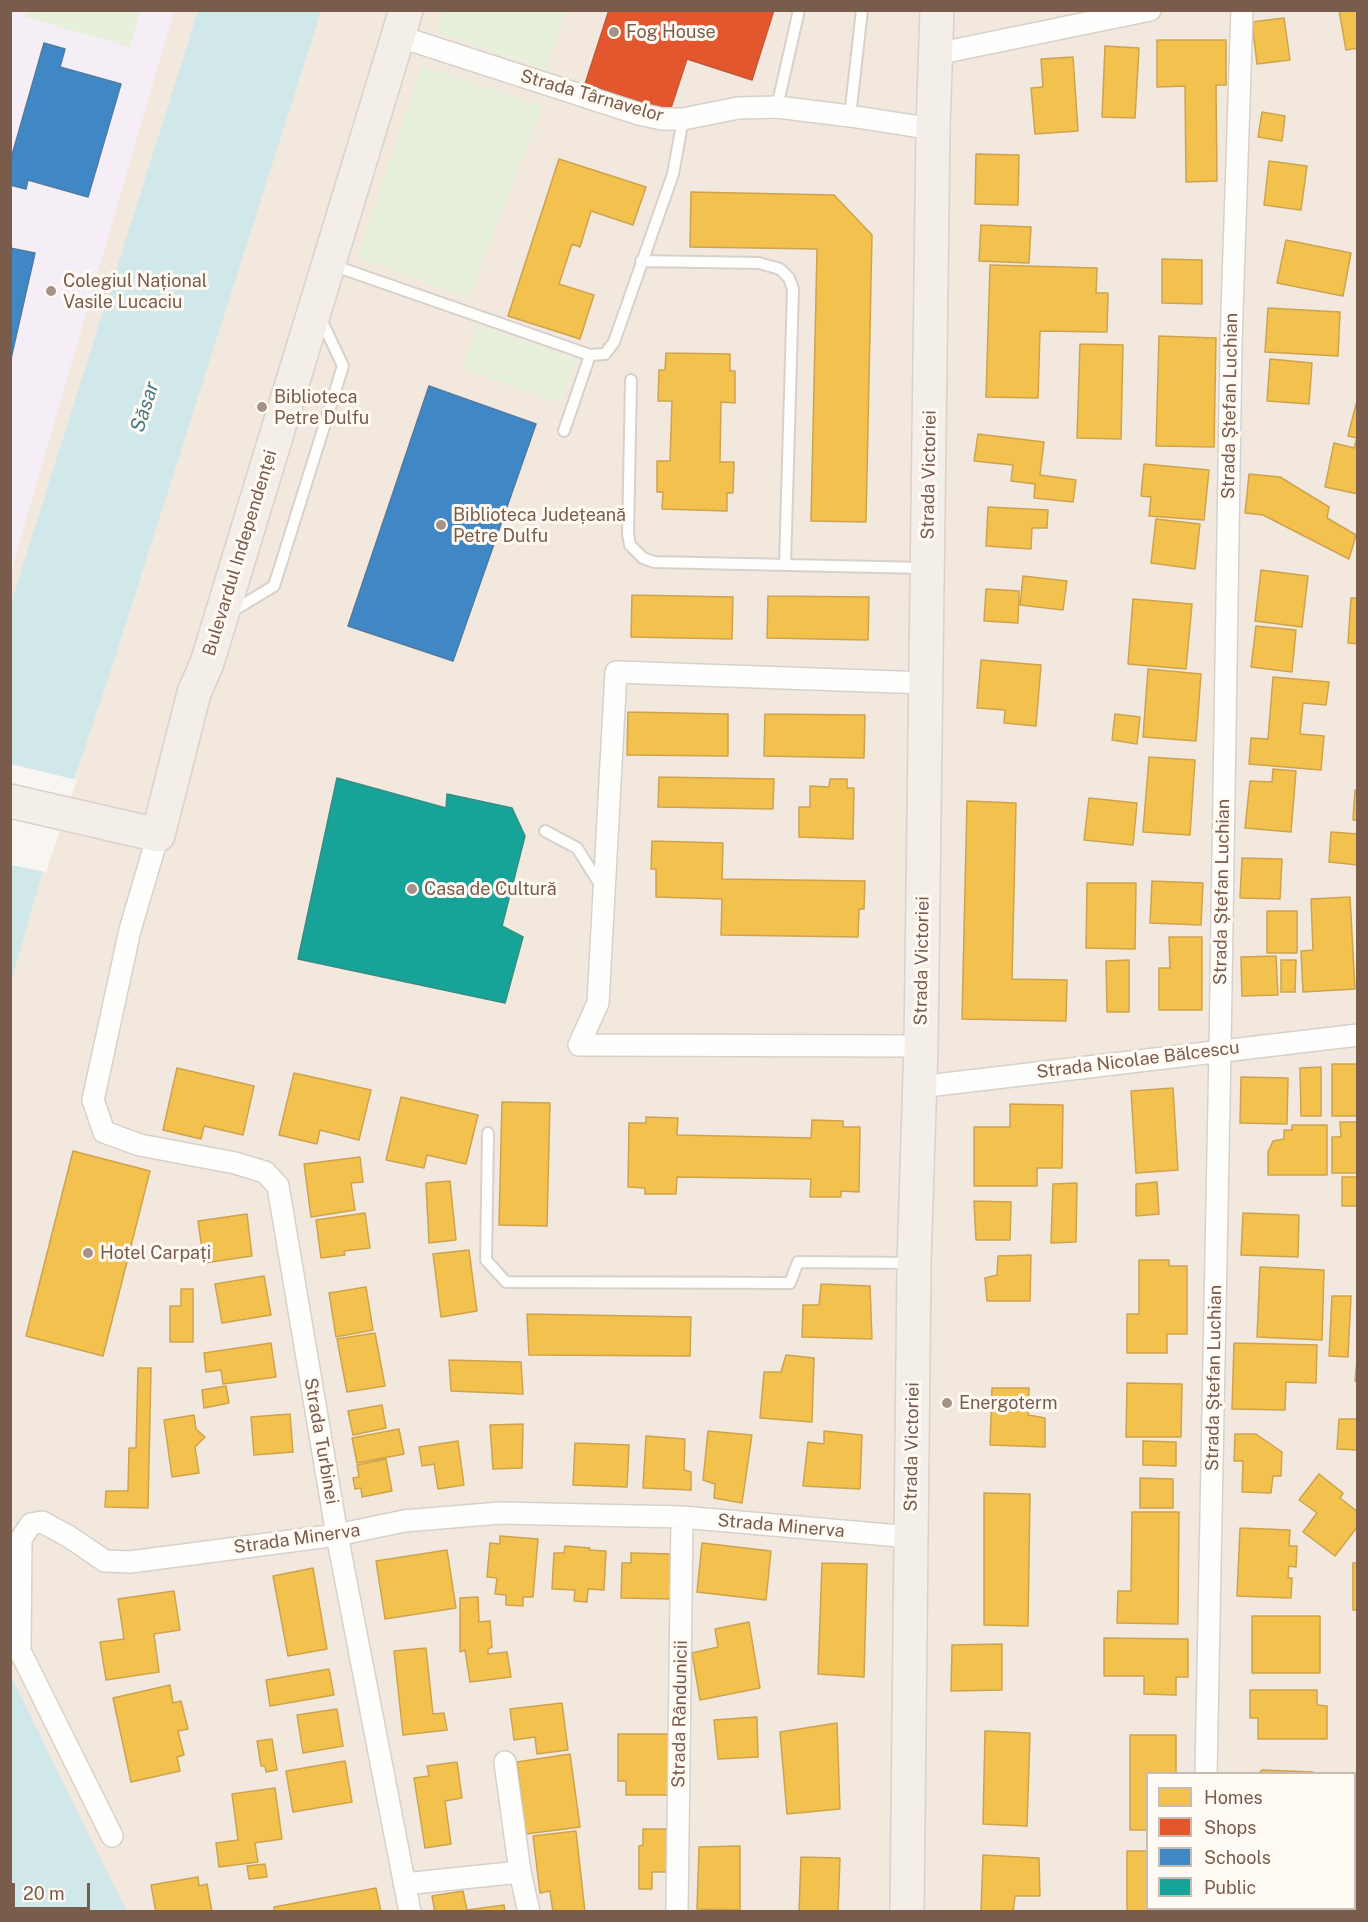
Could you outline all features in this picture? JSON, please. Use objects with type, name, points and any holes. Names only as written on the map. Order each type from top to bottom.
[{"type":"main road","name":"Strada Victoriei","points":[[907,1911],[914,1263],[921,1046],[933,129],[937,10]]},
{"type":"main road","name":"Bulevardul Independenței","points":[[158,835],[194,693],[207,663],[402,23]]},
{"type":"main road","points":[[10,801],[158,835]]},
{"type":"street","points":[[936,54],[1150,10]]},
{"type":"street","name":"Strada Ștefan Luchian","points":[[1206,1772],[1231,343],[1242,10]]},
{"type":"street","name":"Strada Târnavelor","points":[[402,23],[639,114],[662,119],[682,119],[738,108],[777,107],[933,129]]},
{"type":"street","points":[[921,1046],[579,1045],[598,1003],[616,672],[926,683]]},
{"type":"street","name":"Bulevardul Independenței","points":[[93,1100],[130,930],[158,835]]},
{"type":"street","name":"Strada Nicolae Bălcescu","points":[[919,1087],[1358,1035]]},
{"type":"street","name":"Strada Turbinei","points":[[93,1100],[104,1132],[140,1145],[235,1163],[266,1172],[278,1186],[337,1535],[410,1911]]},
{"type":"street","name":"Strada Minerva","points":[[112,1836],[20,1651],[21,1539],[31,1524],[42,1522],[105,1561],[130,1562],[337,1535],[404,1521],[500,1513],[682,1517],[911,1537]]},
{"type":"street","name":"Strada Rândunicii","points":[[677,1911],[682,1517]]},
{"type":"street","points":[[505,1762],[520,1872],[530,1911]]},
{"type":"street","points":[[404,1884],[520,1872]]},
{"type":"lane","points":[[777,107],[799,10]]},
{"type":"lane","points":[[850,116],[862,10]]},
{"type":"lane","points":[[328,264],[590,355],[605,354],[610,349],[673,174],[682,119]]},
{"type":"lane","points":[[641,261],[759,263],[780,269],[789,278],[793,289],[784,565]]},
{"type":"lane","points":[[220,618],[274,586],[340,377],[343,366],[315,306]]},
{"type":"lane","points":[[564,431],[590,355]]},
{"type":"lane","points":[[631,380],[628,534],[630,545],[643,558],[654,562],[928,568]]},
{"type":"lane","points":[[545,831],[577,848],[605,893]]},
{"type":"lane","points":[[488,1133],[486,1260],[506,1282],[790,1283],[798,1262],[914,1263]]},
{"type":"shaded area","points":[[11,11],[1357,11],[1357,1911],[11,1912]]},
{"type":"shaded area","name":"Colegiul Național Vasile Lucaciu","points":[[11,11],[174,11],[11,572]]},
{"type":"green space","points":[[27,10],[140,11],[130,47],[25,17]]},
{"type":"green space","points":[[444,10],[567,11],[545,70],[436,32]]},
{"type":"green space","points":[[422,66],[542,106],[469,299],[357,257]]},
{"type":"green space","points":[[477,325],[576,359],[561,403],[462,369]]},
{"type":"water","name":"Săsar","points":[[198,11],[321,11],[113,664],[42,874],[11,982],[11,603]]},
{"type":"water","points":[[10,1674],[106,1870],[127,1911],[11,1911]]},
{"type":"pier","points":[[11,764],[77,780],[46,872],[11,865]]},
{"type":"building: Homes","points":[[1339,10],[1358,10],[1358,48],[1346,50]]},
{"type":"building: Homes","points":[[1284,18],[1290,60],[1257,64],[1252,22]]},
{"type":"building: Homes","points":[[1157,40],[1226,40],[1226,85],[1216,85],[1217,181],[1186,182],[1185,86],[1157,87]]},
{"type":"building: Homes","points":[[1105,46],[1139,48],[1135,118],[1102,117]]},
{"type":"building: Homes","points":[[1073,57],[1078,131],[1035,134],[1031,88],[1043,87],[1041,59]]},
{"type":"building: Homes","points":[[1262,112],[1285,116],[1282,141],[1258,137]]},
{"type":"building: Homes","points":[[976,154],[1019,155],[1018,205],[975,204]]},
{"type":"building: Homes","points":[[559,159],[646,187],[633,225],[591,211],[580,247],[572,244],[559,284],[594,295],[580,339],[508,316]]},
{"type":"building: Homes","points":[[1269,161],[1307,166],[1301,210],[1264,205]]},
{"type":"building: Homes","points":[[691,192],[834,195],[872,235],[866,522],[811,521],[817,249],[690,247]]},
{"type":"building: Homes","points":[[981,225],[1031,227],[1029,263],[979,261]]},
{"type":"building: Homes","points":[[1286,240],[1351,253],[1343,296],[1277,283]]},
{"type":"building: Homes","points":[[1162,259],[1202,260],[1202,304],[1162,303]]},
{"type":"building: Homes","points":[[990,265],[1097,268],[1096,293],[1108,293],[1107,332],[1040,331],[1038,398],[986,397]]},
{"type":"building: Homes","points":[[1268,308],[1340,312],[1338,356],[1265,352]]},
{"type":"building: Homes","points":[[1159,336],[1216,338],[1214,447],[1156,446]]},
{"type":"building: Homes","points":[[1080,344],[1123,345],[1121,439],[1077,438]]},
{"type":"building: Homes","points":[[666,353],[730,354],[730,371],[735,371],[735,403],[721,402],[720,462],[734,462],[733,493],[727,493],[727,511],[662,509],[663,492],[657,492],[657,461],[670,461],[672,401],[658,401],[659,370],[665,370]]},
{"type":"building: Homes","points":[[1270,359],[1312,363],[1309,404],[1267,401]]},
{"type":"building: Homes","points":[[1356,404],[1358,405],[1358,494],[1325,487],[1334,443],[1354,448],[1357,438],[1348,436]]},
{"type":"building: Homes","points":[[978,434],[1044,442],[1040,475],[1076,480],[1073,502],[1034,498],[1035,484],[1011,481],[1013,465],[974,461]]},
{"type":"building: Homes","points":[[1144,464],[1209,470],[1204,520],[1149,516],[1151,497],[1141,496]]},
{"type":"building: Homes","points":[[1249,474],[1280,477],[1329,507],[1327,518],[1356,535],[1349,559],[1263,515],[1245,513]]},
{"type":"building: Homes","points":[[988,507],[1048,510],[1047,528],[1032,528],[1031,549],[986,546]]},
{"type":"building: Homes","points":[[1156,519],[1200,524],[1195,569],[1151,563]]},
{"type":"building: Homes","points":[[1261,570],[1308,576],[1302,627],[1255,621]]},
{"type":"building: Homes","points":[[1023,576],[1067,581],[1063,610],[1020,605]]},
{"type":"building: Homes","points":[[986,589],[1019,591],[1018,623],[984,621]]},
{"type":"building: Homes","points":[[632,595],[733,597],[732,639],[631,637]]},
{"type":"building: Homes","points":[[768,596],[869,597],[868,640],[767,638]]},
{"type":"building: Homes","points":[[1351,598],[1358,598],[1358,644],[1348,643]]},
{"type":"building: Homes","points":[[1133,599],[1192,604],[1186,669],[1128,664]]},
{"type":"building: Homes","points":[[1256,626],[1296,630],[1292,672],[1251,667]]},
{"type":"building: Homes","points":[[981,660],[1041,665],[1036,726],[1004,723],[1005,710],[977,708]]},
{"type":"building: Homes","points":[[1148,669],[1201,674],[1196,741],[1143,737]]},
{"type":"building: Homes","points":[[1273,677],[1329,682],[1326,705],[1303,703],[1300,734],[1324,736],[1321,770],[1249,764],[1251,738],[1268,739]]},
{"type":"building: Homes","points":[[628,712],[728,714],[728,756],[627,755]]},
{"type":"building: Homes","points":[[765,714],[865,715],[864,758],[764,756]]},
{"type":"building: Homes","points":[[1115,714],[1140,717],[1137,744],[1112,740]]},
{"type":"building: Homes","points":[[1149,757],[1195,760],[1190,835],[1143,832]]},
{"type":"building: Homes","points":[[1273,769],[1296,771],[1291,832],[1245,828],[1250,781],[1272,782]]},
{"type":"building: Homes","points":[[659,777],[774,779],[773,809],[658,807]]},
{"type":"building: Homes","points":[[830,779],[847,779],[847,788],[854,788],[853,839],[799,837],[799,807],[810,807],[810,786],[829,787]]},
{"type":"building: Homes","points":[[1355,790],[1358,791],[1358,820],[1353,820]]},
{"type":"building: Homes","points":[[1089,798],[1137,803],[1133,845],[1084,840]]},
{"type":"building: Homes","points":[[967,801],[1016,803],[1012,979],[1067,980],[1066,1021],[962,1019]]},
{"type":"building: Homes","points":[[1331,832],[1358,834],[1358,865],[1329,862]]},
{"type":"building: Homes","points":[[652,841],[723,843],[722,879],[865,881],[864,909],[859,909],[858,937],[721,935],[722,899],[656,897],[656,869],[651,869]]},
{"type":"building: Homes","points":[[1242,858],[1282,859],[1280,899],[1240,898]]},
{"type":"building: Homes","points":[[1152,881],[1203,883],[1201,925],[1150,923]]},
{"type":"building: Homes","points":[[1087,883],[1136,883],[1135,949],[1086,948]]},
{"type":"building: Homes","points":[[1350,897],[1355,989],[1303,992],[1301,951],[1313,950],[1311,899]]},
{"type":"building: Homes","points":[[1267,911],[1297,911],[1297,953],[1267,953]]},
{"type":"building: Homes","points":[[1169,937],[1202,937],[1202,1010],[1159,1010],[1159,968],[1170,968]]},
{"type":"building: Homes","points":[[1276,956],[1278,995],[1242,996],[1241,957]]},
{"type":"building: Homes","points":[[1129,960],[1129,1012],[1107,1012],[1106,961]]},
{"type":"building: Homes","points":[[1281,960],[1296,960],[1295,992],[1281,992]]},
{"type":"building: Homes","points":[[1332,1064],[1358,1064],[1358,1116],[1332,1116]]},
{"type":"building: Homes","points":[[1321,1067],[1321,1116],[1301,1116],[1300,1068]]},
{"type":"building: Homes","points":[[177,1068],[254,1086],[243,1135],[204,1126],[201,1139],[163,1130]]},
{"type":"building: Homes","points":[[294,1073],[371,1090],[359,1140],[320,1130],[317,1144],[279,1135]]},
{"type":"building: Homes","points":[[1241,1077],[1288,1078],[1287,1124],[1240,1123]]},
{"type":"building: Homes","points":[[1173,1088],[1178,1170],[1136,1173],[1131,1091]]},
{"type":"building: Homes","points":[[401,1097],[478,1115],[466,1164],[427,1155],[424,1168],[386,1160]]},
{"type":"building: Homes","points":[[502,1102],[550,1103],[547,1226],[499,1225]]},
{"type":"building: Homes","points":[[1010,1104],[1063,1105],[1062,1168],[1037,1168],[1037,1186],[974,1186],[974,1127],[1010,1127]]},
{"type":"building: Homes","points":[[646,1117],[678,1118],[677,1135],[811,1138],[812,1120],[843,1121],[843,1127],[860,1127],[859,1192],[841,1191],[841,1197],[810,1197],[811,1179],[677,1177],[676,1194],[645,1194],[645,1188],[628,1187],[629,1123],[646,1123]]},
{"type":"building: Homes","points":[[1340,1122],[1358,1122],[1358,1173],[1332,1173],[1332,1137],[1341,1137]]},
{"type":"building: Homes","points":[[1292,1125],[1327,1125],[1327,1175],[1268,1175],[1268,1152],[1273,1141],[1284,1139],[1284,1130],[1292,1130]]},
{"type":"building: Homes","name":"Hotel Carpați","points":[[73,1151],[150,1171],[103,1356],[26,1336]]},
{"type":"building: Homes","points":[[360,1157],[363,1182],[351,1183],[355,1210],[311,1217],[304,1164]]},
{"type":"building: Homes","points":[[1342,1177],[1358,1177],[1358,1206],[1342,1206]]},
{"type":"building: Homes","points":[[450,1181],[456,1240],[429,1243],[426,1183]]},
{"type":"building: Homes","points":[[1157,1182],[1159,1214],[1136,1216],[1136,1184]]},
{"type":"building: Homes","points":[[1077,1183],[1076,1242],[1051,1243],[1053,1184]]},
{"type":"building: Homes","points":[[974,1201],[1011,1202],[1010,1240],[976,1240]]},
{"type":"building: Homes","points":[[365,1213],[370,1248],[344,1251],[345,1255],[321,1258],[316,1220]]},
{"type":"building: Homes","points":[[1243,1213],[1299,1215],[1298,1257],[1241,1255]]},
{"type":"building: Homes","points":[[247,1214],[252,1256],[204,1263],[198,1221]]},
{"type":"building: Homes","points":[[469,1250],[477,1311],[441,1317],[433,1254]]},
{"type":"building: Homes","points":[[1031,1255],[1030,1301],[987,1301],[985,1278],[997,1275],[998,1256]]},
{"type":"building: Homes","points":[[1139,1260],[1169,1260],[1169,1266],[1187,1266],[1187,1334],[1167,1334],[1167,1353],[1127,1353],[1127,1314],[1139,1314]]},
{"type":"building: Homes","points":[[1260,1267],[1324,1270],[1322,1340],[1257,1337]]},
{"type":"building: Homes","points":[[264,1276],[271,1315],[222,1323],[215,1284]]},
{"type":"building: Homes","points":[[821,1284],[870,1286],[872,1339],[802,1337],[803,1305],[819,1305]]},
{"type":"building: Homes","points":[[366,1287],[373,1330],[336,1337],[329,1293]]},
{"type":"building: Homes","points":[[181,1289],[193,1289],[193,1342],[170,1342],[170,1306],[181,1306]]},
{"type":"building: Homes","points":[[1332,1296],[1351,1296],[1348,1357],[1329,1356]]},
{"type":"building: Homes","points":[[527,1314],[691,1317],[690,1356],[529,1355]]},
{"type":"building: Homes","points":[[375,1333],[385,1386],[347,1392],[337,1339]]},
{"type":"building: Homes","points":[[271,1343],[276,1377],[223,1384],[221,1370],[206,1372],[204,1353]]},
{"type":"building: Homes","points":[[1234,1343],[1317,1345],[1316,1383],[1286,1382],[1285,1410],[1232,1409]]},
{"type":"building: Homes","points":[[1358,1350],[1358,1382],[1355,1381]]},
{"type":"building: Homes","points":[[786,1355],[814,1358],[812,1422],[760,1418],[764,1372],[781,1372]]},
{"type":"building: Homes","points":[[449,1360],[521,1362],[523,1394],[451,1391]]},
{"type":"building: Homes","points":[[138,1368],[151,1368],[148,1508],[105,1507],[106,1491],[128,1491],[129,1448],[136,1448]]},
{"type":"building: Homes","points":[[1127,1383],[1182,1384],[1181,1437],[1126,1437]]},
{"type":"building: Homes","points":[[226,1386],[229,1403],[204,1408],[202,1390]]},
{"type":"building: Homes","points":[[992,1388],[1029,1388],[1028,1415],[1045,1418],[1045,1447],[990,1445]]},
{"type":"building: Homes","points":[[382,1405],[386,1428],[353,1435],[348,1411]]},
{"type":"building: Homes","points":[[290,1414],[293,1452],[254,1455],[251,1417]]},
{"type":"building: Homes","points":[[194,1415],[196,1429],[205,1437],[195,1447],[199,1473],[172,1477],[164,1420]]},
{"type":"building: Homes","points":[[1339,1419],[1358,1419],[1358,1450],[1337,1449]]},
{"type":"building: Homes","points":[[523,1424],[522,1468],[493,1469],[490,1425]]},
{"type":"building: Homes","points":[[399,1429],[404,1454],[357,1463],[352,1438]]},
{"type":"building: Homes","points":[[708,1431],[752,1435],[742,1503],[714,1498],[715,1484],[703,1480]]},
{"type":"building: Homes","points":[[824,1431],[862,1435],[860,1489],[803,1486],[808,1442],[824,1444]]},
{"type":"building: Homes","points":[[1235,1434],[1256,1434],[1282,1452],[1281,1476],[1273,1476],[1271,1493],[1242,1492],[1243,1461],[1234,1461]]},
{"type":"building: Homes","points":[[646,1436],[685,1439],[684,1470],[691,1472],[691,1490],[643,1488]]},
{"type":"building: Homes","points":[[458,1441],[464,1485],[438,1489],[434,1464],[422,1466],[419,1447]]},
{"type":"building: Homes","points":[[1143,1441],[1176,1442],[1176,1466],[1143,1465]]},
{"type":"building: Homes","points":[[575,1443],[629,1445],[627,1487],[573,1485]]},
{"type":"building: Homes","points":[[386,1459],[392,1491],[362,1497],[361,1488],[355,1489],[353,1478],[359,1477],[357,1465]]},
{"type":"building: Homes","points":[[1319,1474],[1343,1493],[1340,1498],[1358,1512],[1358,1526],[1335,1556],[1303,1532],[1317,1513],[1299,1500]]},
{"type":"building: Homes","points":[[1140,1478],[1173,1479],[1173,1508],[1140,1508]]},
{"type":"building: Homes","points":[[984,1493],[1030,1494],[1028,1626],[984,1625]]},
{"type":"building: Homes","points":[[1132,1512],[1179,1512],[1178,1624],[1117,1623],[1118,1591],[1131,1591]]},
{"type":"building: Homes","points":[[1240,1528],[1290,1530],[1289,1546],[1297,1546],[1296,1567],[1289,1566],[1288,1578],[1292,1578],[1291,1598],[1237,1596]]},
{"type":"building: Homes","points":[[500,1536],[538,1539],[533,1597],[523,1597],[523,1606],[506,1605],[506,1595],[495,1594],[497,1578],[487,1577],[490,1543],[500,1544]]},
{"type":"building: Homes","points":[[702,1543],[771,1551],[766,1600],[697,1592]]},
{"type":"building: Homes","points":[[565,1546],[606,1551],[604,1590],[588,1589],[587,1602],[574,1601],[575,1590],[552,1589],[554,1553],[564,1553]]},
{"type":"building: Homes","points":[[447,1550],[456,1608],[385,1619],[376,1561]]},
{"type":"building: Homes","points":[[631,1553],[672,1554],[671,1599],[621,1598],[622,1563],[631,1563]]},
{"type":"building: Homes","points":[[822,1563],[867,1564],[864,1677],[818,1674]]},
{"type":"building: Homes","points":[[1353,1563],[1358,1563],[1358,1610],[1353,1610]]},
{"type":"building: Homes","points":[[313,1568],[327,1649],[288,1656],[273,1576]]},
{"type":"building: Homes","points":[[174,1591],[180,1630],[154,1634],[159,1672],[106,1680],[100,1642],[124,1639],[118,1599]]},
{"type":"building: Homes","points":[[478,1597],[479,1622],[490,1621],[492,1647],[488,1649],[488,1654],[507,1652],[511,1677],[470,1682],[465,1650],[460,1652],[460,1598]]},
{"type":"building: Homes","points":[[1252,1616],[1320,1616],[1320,1673],[1252,1673]]},
{"type":"building: Homes","points":[[749,1622],[760,1688],[700,1700],[692,1653],[718,1647],[715,1629]]},
{"type":"building: Homes","points":[[1104,1638],[1188,1639],[1188,1677],[1176,1677],[1176,1695],[1144,1694],[1144,1676],[1104,1676]]},
{"type":"building: Homes","points":[[1002,1644],[1002,1690],[951,1691],[952,1645]]},
{"type":"building: Homes","points":[[426,1648],[433,1714],[444,1713],[447,1730],[403,1735],[394,1651]]},
{"type":"building: Homes","points":[[329,1669],[334,1695],[270,1706],[266,1680]]},
{"type":"building: Homes","points":[[170,1685],[173,1703],[181,1701],[188,1729],[178,1731],[184,1755],[177,1757],[180,1771],[131,1782],[113,1698]]},
{"type":"building: Homes","points":[[1250,1690],[1317,1690],[1317,1705],[1327,1706],[1327,1739],[1258,1739],[1258,1718],[1250,1718]]},
{"type":"building: Homes","points":[[562,1703],[568,1750],[537,1754],[535,1737],[514,1740],[510,1709]]},
{"type":"building: Homes","points":[[337,1709],[343,1746],[303,1753],[297,1715]]},
{"type":"building: Homes","points":[[757,1717],[758,1757],[718,1759],[714,1720]]},
{"type":"building: Homes","points":[[837,1723],[840,1809],[787,1814],[780,1732]]},
{"type":"building: Homes","points":[[985,1731],[1030,1733],[1027,1826],[983,1824]]},
{"type":"building: Homes","points":[[618,1734],[672,1734],[672,1795],[626,1795],[626,1781],[618,1781]]},
{"type":"building: Homes","points":[[1130,1735],[1176,1735],[1176,1772],[1146,1772],[1146,1830],[1130,1830]]},
{"type":"building: Homes","points":[[272,1739],[277,1770],[266,1772],[265,1766],[261,1766],[257,1741]]},
{"type":"building: Homes","points":[[570,1754],[580,1827],[526,1834],[517,1762]]},
{"type":"building: Homes","points":[[345,1761],[352,1802],[293,1812],[286,1771]]},
{"type":"building: Homes","points":[[457,1762],[462,1798],[445,1801],[451,1844],[425,1848],[414,1778],[429,1776],[427,1766]]},
{"type":"building: Homes","points":[[1262,1770],[1313,1772],[1260,1772]]},
{"type":"building: Homes","points":[[275,1788],[282,1839],[255,1843],[258,1862],[219,1867],[216,1843],[238,1840],[232,1794]]},
{"type":"building: Homes","points":[[1356,1828],[1358,1828],[1356,1854]]},
{"type":"building: Homes","points":[[643,1829],[670,1829],[670,1872],[652,1872],[652,1889],[639,1889],[639,1846],[643,1845]]},
{"type":"building: Homes","points":[[576,1831],[585,1912],[553,1912],[550,1891],[540,1893],[533,1836]]},
{"type":"building: Homes","points":[[740,1846],[740,1910],[697,1909],[699,1847]]},
{"type":"building: Homes","points":[[1127,1851],[1146,1851],[1146,1910],[1174,1910],[1174,1912],[1127,1912]]},
{"type":"building: Homes","points":[[983,1855],[1039,1858],[1040,1896],[1015,1896],[1013,1912],[981,1912]]},
{"type":"building: Homes","points":[[801,1857],[840,1858],[838,1912],[799,1912]]},
{"type":"building: Homes","points":[[265,1864],[267,1877],[249,1879],[247,1866]]},
{"type":"building: Homes","points":[[198,1877],[199,1886],[207,1884],[212,1912],[156,1912],[151,1885]]},
{"type":"building: Homes","points":[[376,1888],[381,1912],[274,1912],[274,1907]]},
{"type":"building: Homes","points":[[463,1891],[467,1910],[504,1905],[505,1912],[435,1912],[432,1896]]},
{"type":"building: Homes","points":[[1358,1906],[1358,1912],[1345,1912],[1345,1910],[1356,1910]]},
{"type":"building: Homes","points":[[1224,1910],[1271,1910],[1271,1912],[1224,1912]]},
{"type":"building: Shops","points":[[609,10],[774,10],[752,80],[687,59],[670,111],[585,84]]},
{"type":"building: Schools","points":[[44,43],[65,49],[60,67],[121,84],[88,197],[28,180],[26,189],[10,185],[10,162]]},
{"type":"building: Schools","points":[[10,248],[35,253],[10,363]]},
{"type":"building: Schools","name":"Biblioteca Județeană Petre Dulfu","points":[[429,386],[536,424],[453,661],[348,626]]},
{"type":"building: Public","name":"Casa de Cultură","points":[[337,778],[446,808],[447,794],[512,808],[525,836],[502,926],[523,937],[505,1003],[298,959]]},
{"type":"place","name":"Fog House","points":[[614,32]]},
{"type":"place","name":"Colegiul Național Vasile Lucaciu","points":[[51,291]]},
{"type":"place","name":"Biblioteca Petre Dulfu","points":[[262,407]]},
{"type":"place","name":"Biblioteca Județeană Petre Dulfu","points":[[441,525]]},
{"type":"place","name":"Casa de Cultură","points":[[412,889]]},
{"type":"place","name":"Hotel Carpați","points":[[88,1253]]},
{"type":"place","name":"Energoterm","points":[[947,1403]]}]
